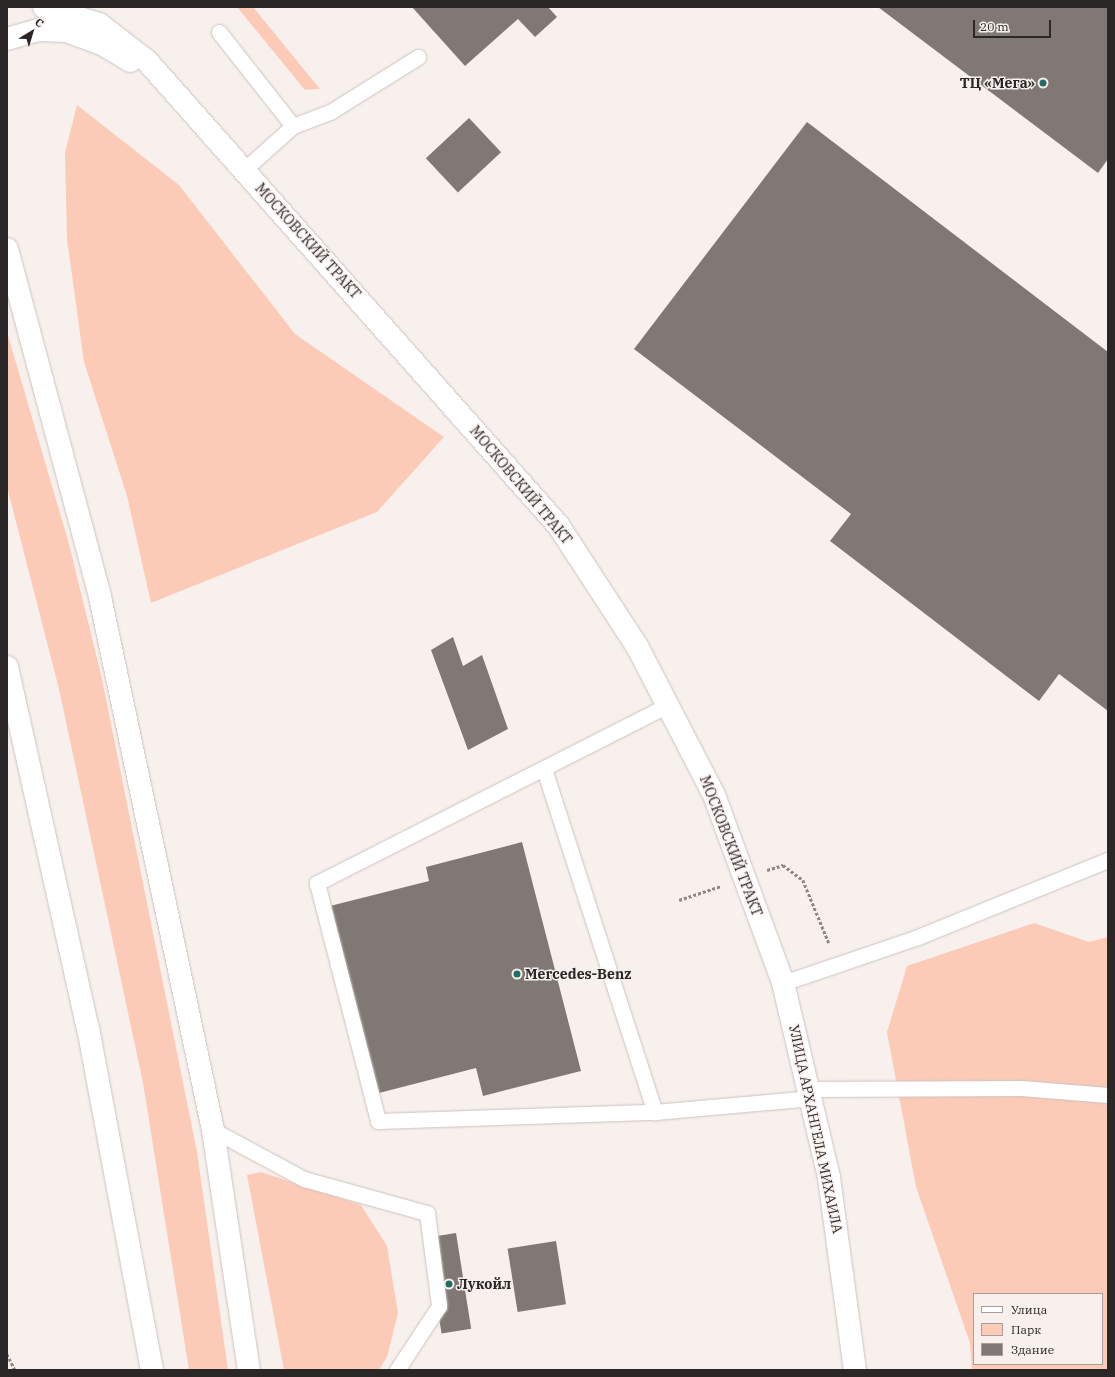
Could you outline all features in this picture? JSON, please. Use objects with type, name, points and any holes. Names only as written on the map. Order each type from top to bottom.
[{"type":"main road","name":"МОСКОВСКИЙ ТРАКТ","points":[[44,7],[79,15],[116,35],[178,95],[245,169],[558,525],[637,646],[714,795],[783,983]]},
{"type":"main road","name":"МОСКОВСКИЙ ТРАКТ","points":[[7,39],[38,30],[81,34],[126,58],[178,95]]},
{"type":"main road","points":[[7,249],[100,597],[213,1130],[249,1370]]},
{"type":"main road","points":[[7,667],[88,1028],[152,1370]]},
{"type":"main road","name":"УЛИЦА АРХАНГЕЛА МИХАИЛА","points":[[783,983],[811,1093],[839,1235],[855,1370]]},
{"type":"lane","points":[[219,32],[293,126]]},
{"type":"lane","points":[[245,169],[293,126],[330,112],[418,56]]},
{"type":"lane","points":[[668,705],[317,883],[378,1121],[655,1112],[811,1093],[1021,1088],[1108,1095]]},
{"type":"lane","points":[[544,769],[655,1112]]},
{"type":"lane","points":[[783,983],[918,938],[1108,860]]},
{"type":"lane","points":[[213,1130],[304,1178],[428,1213],[439,1306],[396,1370]]},
{"type":"path","points":[[7,1354],[14,1370]]},
{"type":"green space","points":[[237,7],[253,7],[320,89],[305,90]]},
{"type":"green space","points":[[77,105],[179,185],[295,334],[444,437],[377,512],[151,603],[127,496],[84,362],[67,239],[65,153]]},
{"type":"green space","points":[[7,332],[69,544],[102,679],[197,1152],[228,1370],[189,1370],[143,1083],[59,689],[7,487]]},
{"type":"green space","points":[[1034,923],[1089,942],[1108,937],[1108,1370],[972,1370],[970,1343],[916,1187],[887,1032],[907,966]]},
{"type":"green space","points":[[261,1172],[361,1205],[387,1246],[398,1313],[387,1357],[379,1370],[284,1370],[247,1175]]},
{"type":"building","points":[[412,7],[548,7],[557,17],[535,37],[518,19],[465,66]]},
{"type":"building","name":"ТЦ «Мега»","points":[[878,7],[1108,7],[1108,159],[1098,173]]},
{"type":"building","points":[[469,118],[501,152],[458,193],[426,158]]},
{"type":"building","points":[[807,122],[1108,352],[1108,711],[1059,674],[1039,701],[830,541],[851,514],[634,349]]},
{"type":"building","points":[[453,637],[463,666],[482,655],[508,729],[468,750],[431,650]]},
{"type":"building","points":[[522,842],[581,1071],[483,1096],[476,1068],[379,1093],[330,906],[429,881],[426,867]]},
{"type":"building","points":[[456,1233],[471,1329],[442,1333],[426,1238]]},
{"type":"building","points":[[556,1241],[566,1304],[518,1312],[508,1249]]},
{"type":"place","name":"ТЦ «Мега»","points":[[1043,83]]},
{"type":"place","name":"Mercedes-Benz","points":[[517,974]]},
{"type":"place","name":"Лукойл","points":[[449,1284]]}]
